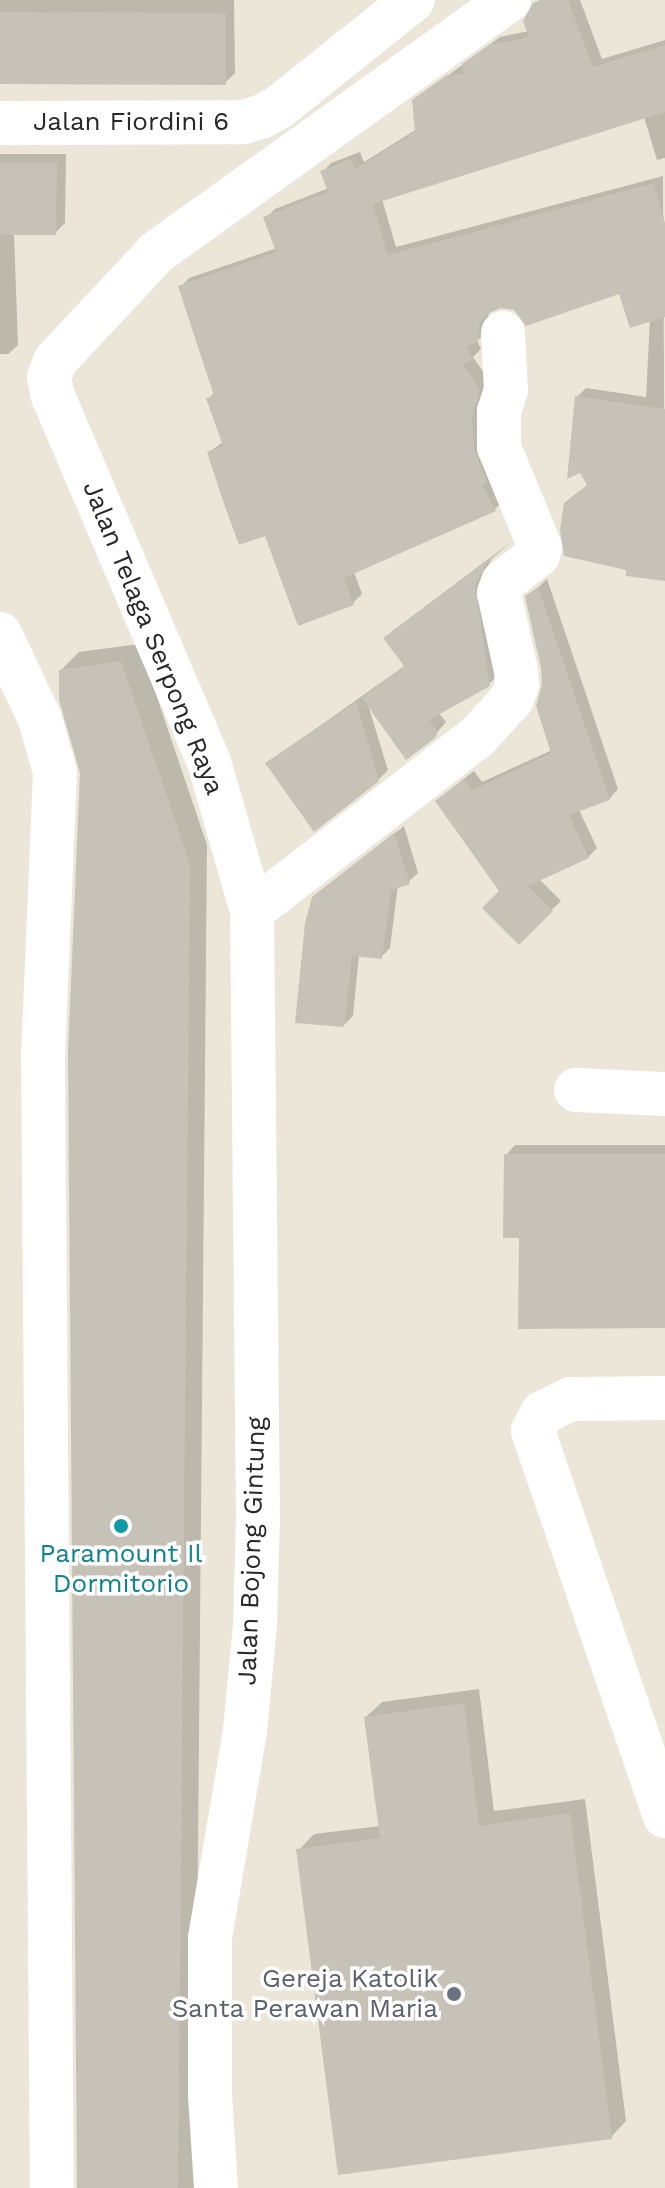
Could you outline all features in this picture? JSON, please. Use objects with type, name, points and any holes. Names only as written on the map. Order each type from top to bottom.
[{"type":"street","name":"Jalan Fiordini 6","points":[[0,123],[243,122],[261,117],[279,107],[413,0]]},
{"type":"street","name":"Jalan Telaga Serpong Raya","points":[[252,911],[209,762],[53,397],[49,377],[55,361],[157,252],[509,0]]},
{"type":"street","points":[[252,911],[477,737],[512,699],[517,685],[516,670],[499,593],[503,582],[534,558],[540,547],[499,447],[499,411],[506,390],[503,333]]},
{"type":"street","points":[[0,634],[40,719],[55,772],[43,1053],[52,2188]]},
{"type":"street","name":"Jalan Bojong Gintung","points":[[216,2188],[210,2094],[210,1938],[245,1731],[257,1565],[252,911]]},
{"type":"street","points":[[576,1090],[665,1094]]},
{"type":"street","points":[[665,1398],[571,1399],[542,1413],[533,1431],[646,1702],[665,1816]]},
{"type":"building","points":[[568,0],[593,67],[665,45],[665,112],[373,204],[388,255],[654,183],[665,223],[665,317],[630,328],[619,294],[526,326],[514,310],[501,308],[489,313],[480,322],[478,342],[466,347],[473,359],[463,365],[480,389],[472,417],[474,448],[487,483],[482,485],[496,511],[344,578],[354,605],[298,626],[265,536],[239,545],[222,498],[207,452],[223,446],[206,398],[214,396],[178,286],[276,252],[263,217],[328,192],[320,171],[351,159],[355,169],[415,132],[412,100],[447,75],[464,74],[462,64],[489,45],[529,37],[523,21],[533,3]]},
{"type":"building","points":[[0,12],[226,13],[226,85],[0,84]]},
{"type":"building","points":[[0,163],[57,163],[56,235],[0,235]]},
{"type":"building","points":[[575,396],[665,409],[665,581],[626,576],[626,570],[564,556],[560,530],[564,503],[587,485],[580,473],[567,479]]},
{"type":"building","points":[[511,542],[487,563],[475,585],[490,686],[429,720],[438,732],[435,738],[406,760],[362,698],[404,666],[383,638]]},
{"type":"building","points":[[538,587],[610,800],[569,815],[589,858],[528,886],[553,911],[519,945],[482,908],[499,891],[435,801],[464,779],[472,790],[551,753],[536,706],[542,684],[541,668],[525,596]]},
{"type":"building","name":"Paramount Il Dormitorio","points":[[121,661],[190,864],[178,2188],[77,2188],[68,1053],[80,773],[59,700],[59,670]]},
{"type":"building","points":[[356,702],[379,781],[314,832],[265,763]]},
{"type":"building","points":[[394,833],[410,884],[391,890],[382,959],[352,956],[344,1027],[295,1023],[305,923],[312,897]]},
{"type":"building","points":[[504,1154],[665,1154],[665,1328],[518,1329],[519,1238],[503,1238]]},
{"type":"building","name":"Gereja Katolik Santa Perawan Maria","points":[[464,1703],[479,1826],[570,1813],[612,2139],[338,2175],[296,1849],[380,1838],[364,1717]]},
{"type":"place","name":"Paramount Il Dormitorio","points":[[121,1526]]},
{"type":"place","name":"Gereja Katolik Santa Perawan Maria","points":[[454,1994]]}]
